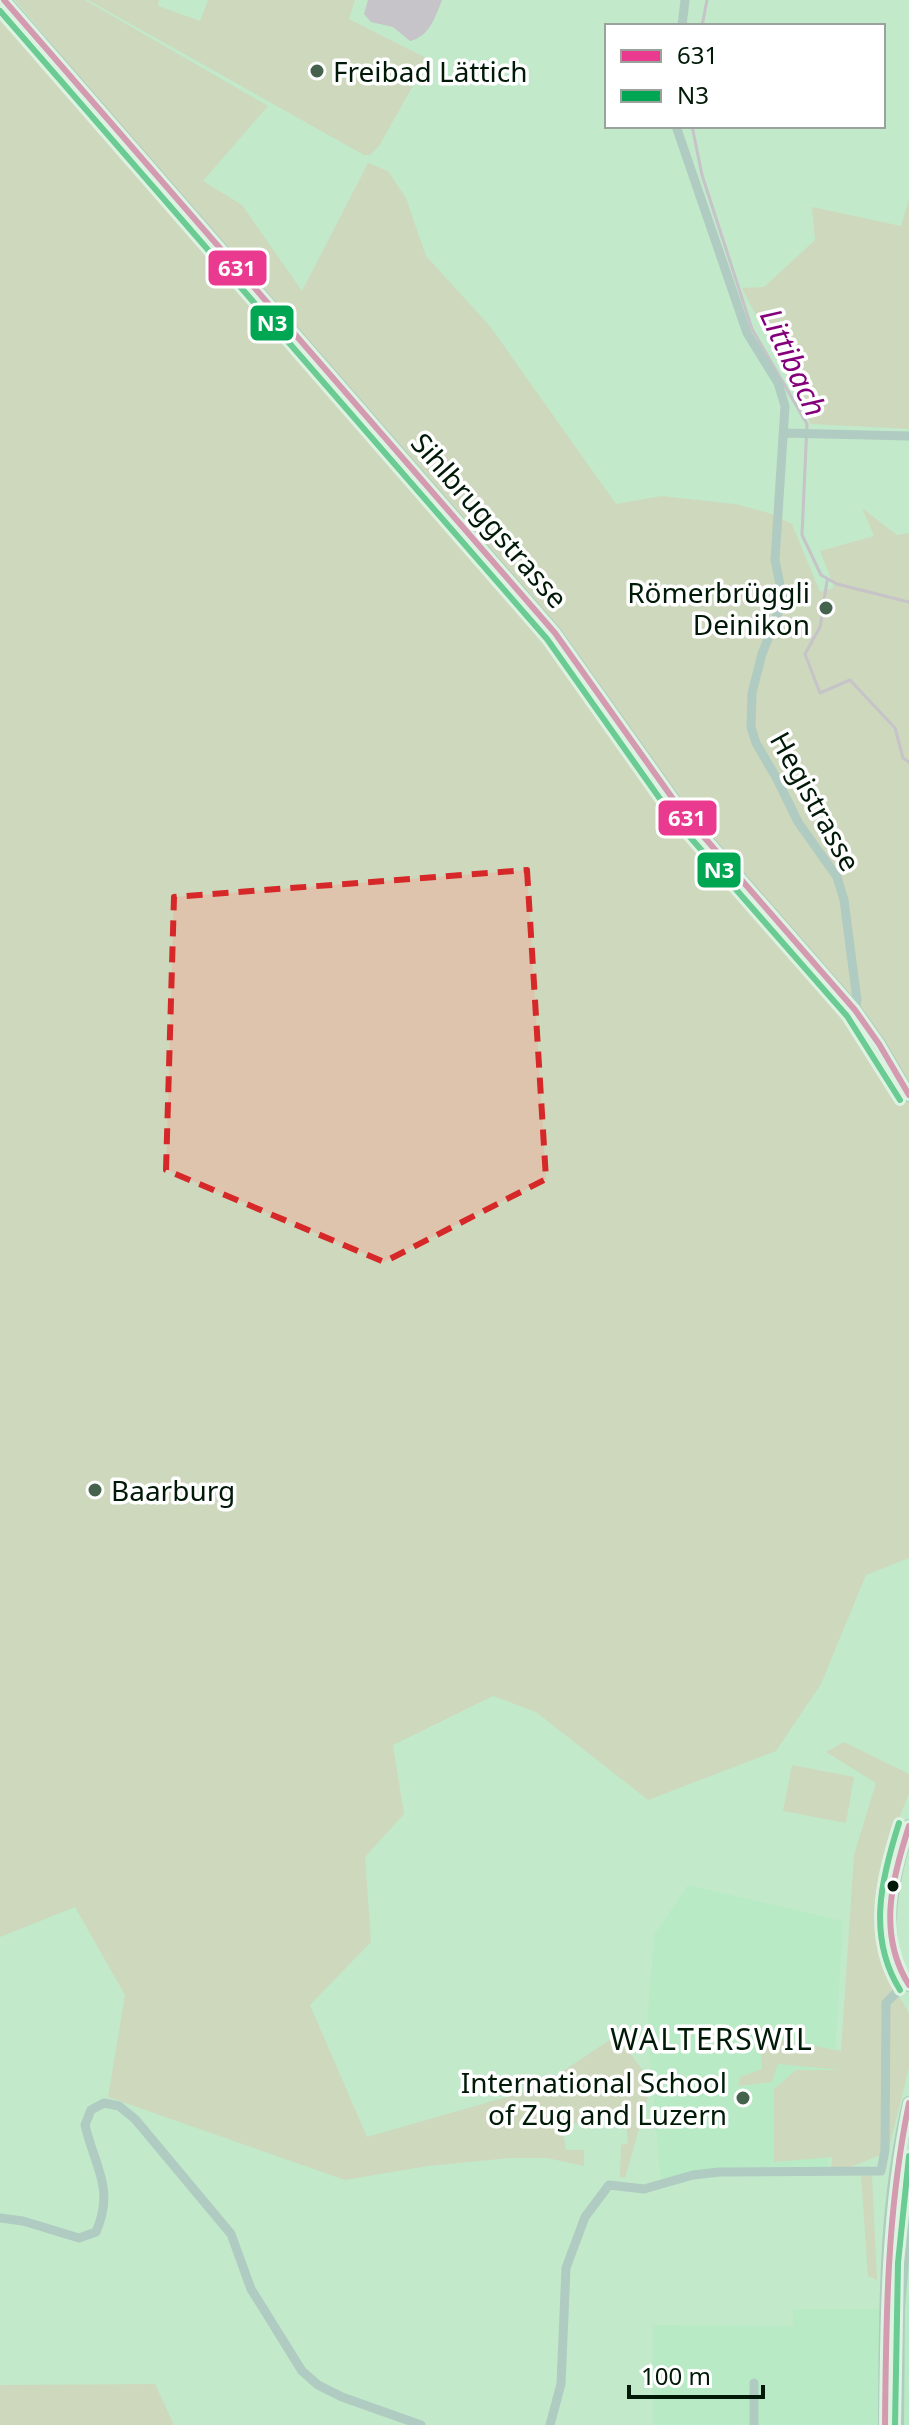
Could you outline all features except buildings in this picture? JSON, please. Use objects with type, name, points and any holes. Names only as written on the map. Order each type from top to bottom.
[{"type":"main road","name":"Sihlbruggstrasse","points":[[4,0],[555,633],[683,813],[855,1010],[891,1062],[909,1095]]},
{"type":"main road","points":[[908,1983],[896,1963],[891,1931],[896,1873],[909,1826]]},
{"type":"main road","points":[[885,2425],[888,2240],[898,2157],[909,2103]]},
{"type":"main road","points":[[897,2425],[898,2308],[909,2179]]},
{"type":"street","points":[[682,24],[685,0]]},
{"type":"street","name":"Hegistrasse","points":[[677,128],[747,333],[778,383],[785,406],[775,560],[783,600],[762,654],[752,693],[751,727],[756,743],[798,822],[837,877],[846,914],[857,1000],[855,1010]]},
{"type":"street","points":[[784,433],[909,436]]},
{"type":"street","points":[[550,2425],[561,2384],[566,2268],[585,2217],[609,2185],[644,2189],[693,2175],[719,2172],[881,2171],[885,2150],[886,2003],[908,1983]]},
{"type":"street","points":[[0,2218],[23,2221],[79,2238],[96,2232],[104,2214],[106,2191],[85,2125],[91,2110],[104,2103],[119,2106],[135,2119],[231,2234],[251,2289],[302,2371],[318,2385],[342,2397],[421,2425]]},
{"type":"street","points":[[754,2383],[754,2425]]},
{"type":"highlighted area","points":[[527,870],[546,1179],[384,1262],[166,1170],[174,897]]},
{"type":"shaded area","points":[[15,0],[85,0],[268,106],[203,181],[242,205],[302,291],[368,163],[388,171],[406,198],[426,256],[489,325],[616,504],[661,496],[735,504],[769,513],[792,524],[820,592],[833,588],[833,584],[820,551],[874,536],[862,508],[897,535],[909,533],[909,1558],[866,1575],[821,1684],[776,1751],[648,1800],[536,1712],[493,1696],[393,1745],[404,1814],[365,1857],[371,1942],[310,2005],[367,2137],[538,2088],[617,2035],[652,2083],[625,2178],[620,2177],[621,2145],[628,2143],[625,2117],[562,2125],[566,2150],[584,2150],[584,2166],[547,2158],[510,2158],[428,2166],[345,2180],[108,2097],[125,1995],[75,1907],[0,1937],[0,8],[182,224],[432,509],[454,508],[185,203]]},
{"type":"shaded area","name":"Freibad Lättich","points":[[88,0],[159,0],[158,6],[200,21],[208,0],[355,0],[349,19],[428,59],[379,146],[370,155],[364,155]]},
{"type":"shaded area","points":[[368,0],[442,0],[427,30],[410,41],[393,27],[371,22],[364,14]]},
{"type":"shaded area","points":[[909,199],[909,429],[811,424],[742,288],[764,287],[815,240],[812,207],[901,226]]},
{"type":"shaded area","points":[[844,1742],[909,1774],[909,1793],[889,1844],[875,1931],[883,1970],[909,2013],[909,2068],[888,2152],[831,2175],[832,2157],[774,2162],[774,2089],[796,2070],[840,2070],[778,2064],[772,2082],[738,2086],[740,2077],[762,2069],[760,2041],[784,2040],[841,2051],[854,1855],[876,1783],[826,1752]]},
{"type":"shaded area","points":[[792,1765],[854,1777],[846,1823],[783,1811]]},
{"type":"shaded area","name":"International School of Zug and Luzern","points":[[688,1885],[843,1921],[828,2169],[661,2180],[647,2028],[654,1935]]},
{"type":"shaded area","points":[[861,2175],[872,2176],[877,2280],[868,2276]]},
{"type":"shaded area","points":[[909,2253],[909,2425],[653,2425],[653,2325],[793,2326],[793,2309],[887,2309]]},
{"type":"shaded area","points":[[155,2384],[174,2425],[0,2425],[0,2385]]},
{"type":"waterway","name":"Littibach","points":[[702,24],[707,0]]},
{"type":"waterway","name":"Littibach","points":[[692,128],[702,175],[752,329],[807,424],[802,535],[821,575],[837,584],[909,602]]},
{"type":"waterway","points":[[824,601],[827,581]]},
{"type":"waterway","points":[[822,616],[820,627],[805,654],[820,693],[850,680],[895,728],[903,758],[909,762]]},
{"type":"transit line","name":"631","points":[[4,0],[555,633],[683,813],[855,1010],[909,1095]]},
{"type":"transit line","name":"N3","points":[[0,11],[547,639],[675,820],[847,1016],[900,1100]]},
{"type":"transit line","name":"N3","points":[[899,1823],[883,1886],[880,1929],[883,1949],[900,1990]]},
{"type":"transit line","name":"631","points":[[909,1826],[893,1886],[890,1926],[899,1966],[909,1985]]},
{"type":"transit line","name":"631","points":[[885,2425],[892,2223],[909,2103]]},
{"type":"transit line","name":"N3","points":[[895,2425],[898,2263],[909,2156]]},
{"type":"place","name":"Freibad Lättich","points":[[317,71]]},
{"type":"place","name":"Römerbrüggli Deinikon","points":[[826,608]]},
{"type":"place","name":"Baarburg","points":[[95,1490]]},
{"type":"place","name":"International School of Zug and Luzern","points":[[743,2098]]},
{"type":"district","name":"WALTERSWIL","points":[[712,2038]]}]
